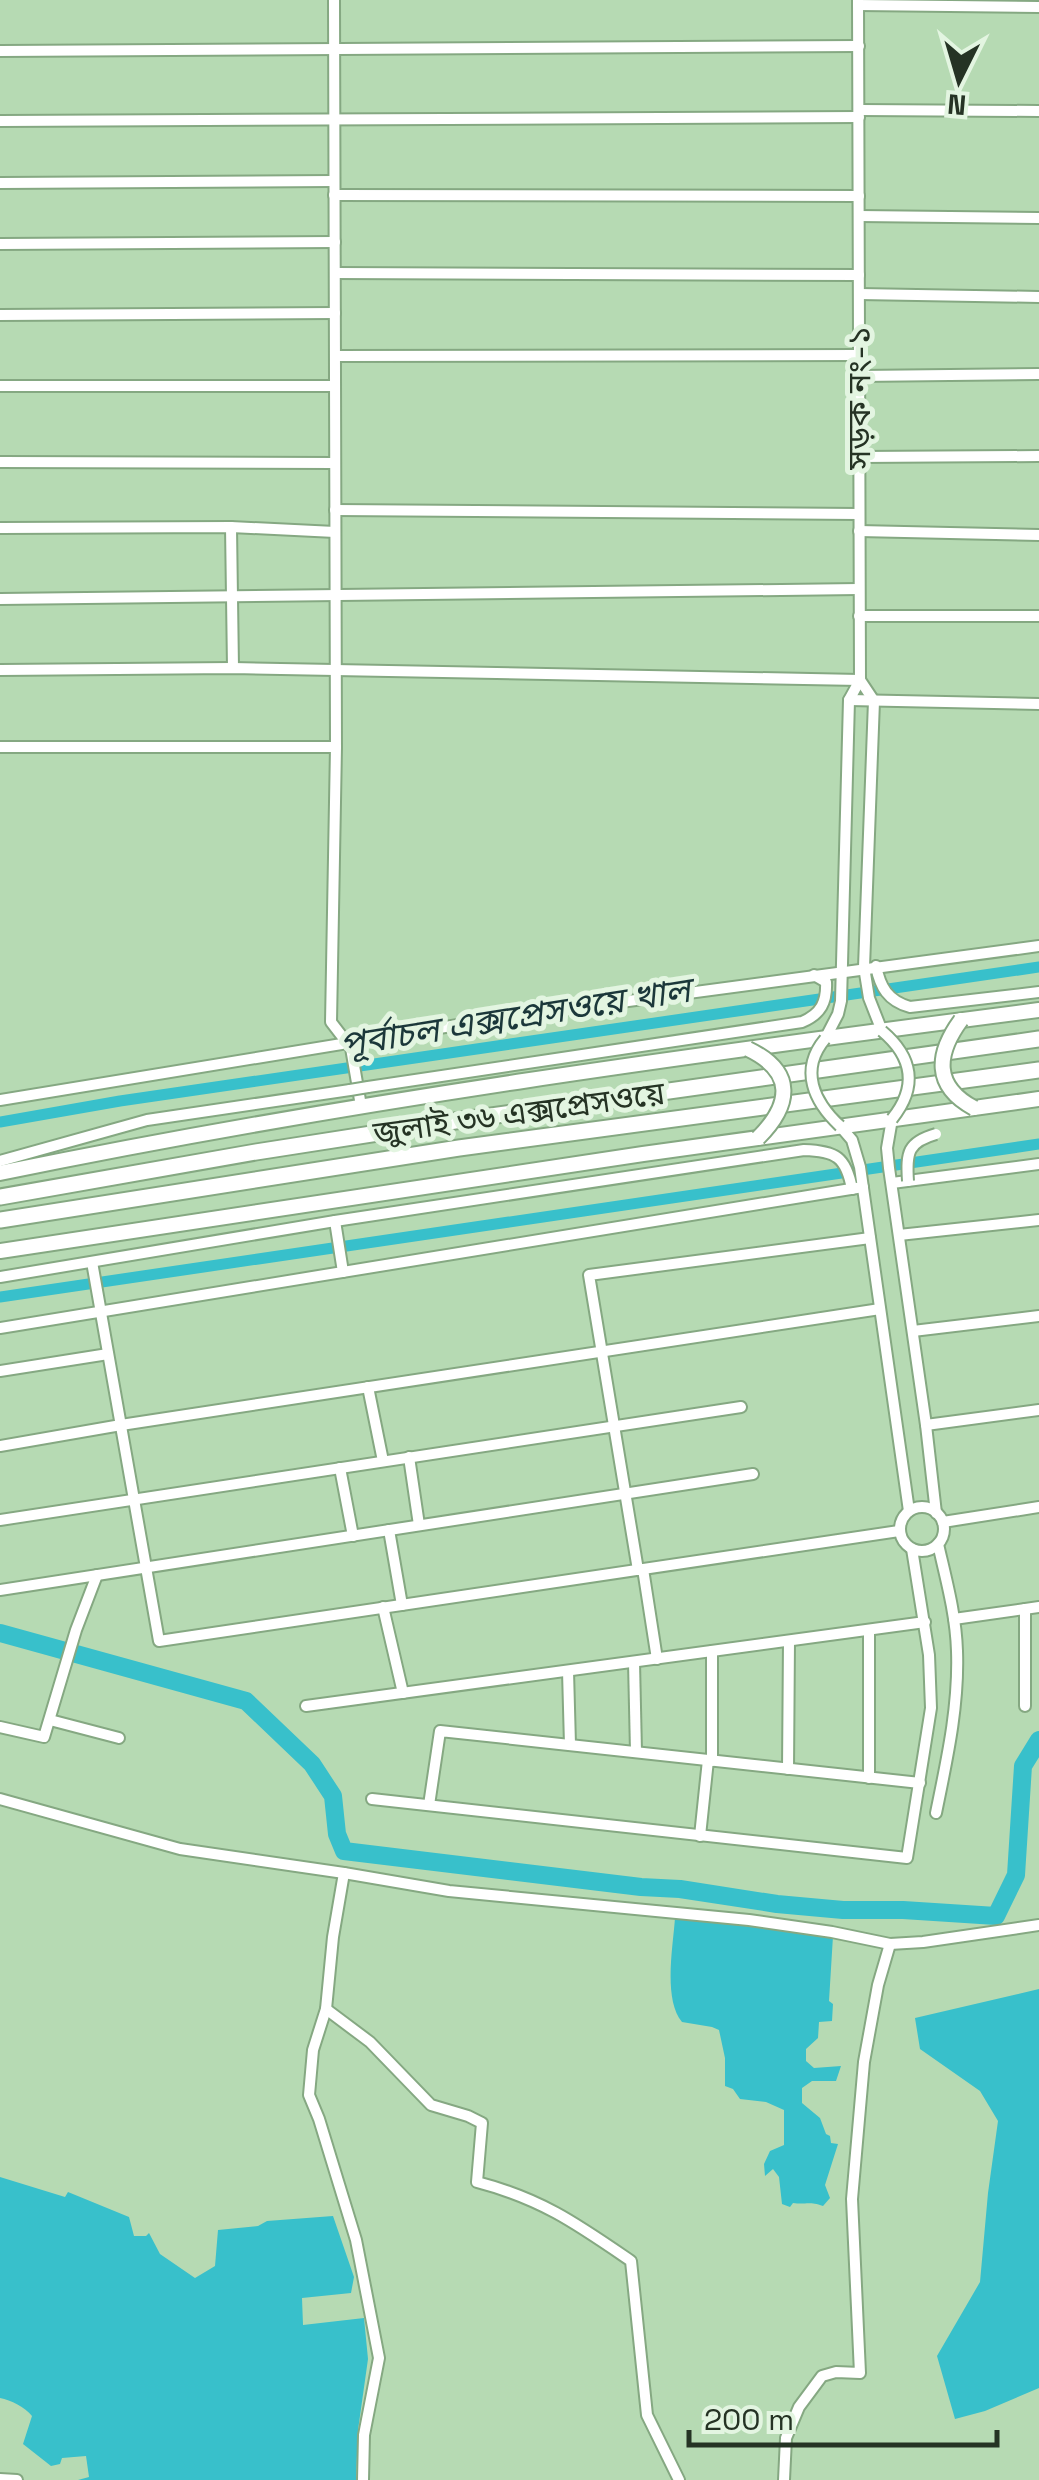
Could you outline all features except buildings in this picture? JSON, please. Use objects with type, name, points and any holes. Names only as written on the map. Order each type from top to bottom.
[{"type":"highway","name":"জুলাই ৩৬ এক্সপ্রেসওয়ে","points":[[0,1197],[419,1127],[1039,1039]]},
{"type":"highway","name":"জুলাই ৩৬ এক্সপ্রেসওয়ে","points":[[0,1220],[459,1148],[1039,1070]]},
{"type":"main road","points":[[0,1172],[361,1106],[622,1066],[1039,1010]]},
{"type":"main road","points":[[961,1020],[946,1043],[942,1072],[952,1092],[974,1108]]},
{"type":"main road","points":[[748,1049],[774,1066],[783,1092],[782,1108],[758,1138]]},
{"type":"main road","points":[[0,1251],[1039,1098]]},
{"type":"street","points":[[334,0],[336,747],[331,1022],[350,1045],[361,1106]]},
{"type":"street","points":[[858,3],[1039,8]]},
{"type":"street","name":"সড়ক নং-১","points":[[858,3],[860,680]]},
{"type":"street","points":[[0,51],[858,46]]},
{"type":"street","points":[[0,121],[1039,112]]},
{"type":"street","points":[[0,183],[334,180]]},
{"type":"street","points":[[334,195],[859,196]]},
{"type":"street","points":[[859,216],[1039,218]]},
{"type":"street","points":[[0,244],[335,242]]},
{"type":"street","points":[[335,273],[859,275]]},
{"type":"street","points":[[859,294],[1039,297]]},
{"type":"street","points":[[0,315],[335,313]]},
{"type":"street","points":[[335,356],[859,355]]},
{"type":"street","points":[[859,376],[1039,374]]},
{"type":"street","points":[[0,386],[335,386]]},
{"type":"street","points":[[859,457],[1039,456]]},
{"type":"street","points":[[0,462],[335,463]]},
{"type":"street","points":[[336,510],[860,514]]},
{"type":"street","points":[[0,528],[232,527],[336,532]]},
{"type":"street","points":[[232,527],[232,668]]},
{"type":"street","points":[[859,531],[1039,535]]},
{"type":"street","points":[[0,599],[860,589]]},
{"type":"street","points":[[860,616],[1039,616]]},
{"type":"street","points":[[0,670],[232,668],[860,680]]},
{"type":"street","points":[[860,680],[849,700],[841,1002],[814,1056],[813,1084],[820,1104],[852,1140],[856,1152],[858,1188],[870,1238],[909,1511]]},
{"type":"street","points":[[860,680],[874,701],[869,998],[882,1030],[898,1046],[910,1079],[906,1098],[892,1119],[887,1148],[939,1517],[943,1534],[938,1544],[923,1551],[903,1542],[899,1531],[909,1511],[926,1508],[939,1517],[1039,1507]]},
{"type":"street","points":[[849,700],[1039,704]]},
{"type":"street","points":[[0,747],[336,747]]},
{"type":"street","points":[[0,1100],[350,1045],[494,1018],[1039,946]]},
{"type":"street","points":[[870,966],[889,997],[910,1007],[1039,992]]},
{"type":"street","points":[[0,1161],[146,1120],[802,1022],[824,1004],[826,982],[814,975]]},
{"type":"street","points":[[908,1181],[911,1148],[919,1139],[936,1134]]},
{"type":"street","points":[[0,1277],[335,1221],[804,1150],[826,1151],[839,1157],[858,1188]]},
{"type":"street","points":[[892,1183],[1039,1164]]},
{"type":"street","points":[[0,1328],[858,1188]]},
{"type":"street","points":[[899,1235],[1039,1220]]},
{"type":"street","points":[[335,1221],[343,1272]]},
{"type":"street","points":[[657,1659],[589,1274],[870,1238]]},
{"type":"street","points":[[92,1262],[159,1640],[899,1531]]},
{"type":"street","points":[[0,1446],[880,1308]]},
{"type":"street","points":[[913,1332],[1039,1316]]},
{"type":"street","points":[[0,1372],[108,1354]]},
{"type":"street","points":[[368,1387],[383,1461]]},
{"type":"street","points":[[0,1520],[741,1407]]},
{"type":"street","points":[[926,1425],[1039,1410]]},
{"type":"street","points":[[408,1457],[419,1526]]},
{"type":"street","points":[[340,1468],[354,1536]]},
{"type":"street","points":[[0,1593],[753,1474]]},
{"type":"street","points":[[389,1530],[402,1604]]},
{"type":"street","points":[[936,1813],[956,1708],[958,1650],[938,1544]]},
{"type":"street","points":[[372,1799],[907,1858],[931,1708],[929,1655],[912,1549]]},
{"type":"street","points":[[0,1593],[146,1571]]},
{"type":"street","points":[[0,1727],[44,1737],[76,1630],[97,1576]]},
{"type":"street","points":[[954,1619],[1039,1607]]},
{"type":"street","points":[[383,1608],[403,1693]]},
{"type":"street","points":[[1025,1609],[1025,1706]]},
{"type":"street","points":[[306,1706],[925,1622]]},
{"type":"street","points":[[869,1630],[870,1778]]},
{"type":"street","points":[[788,1769],[789,1641]]},
{"type":"street","points":[[700,1836],[710,1761],[712,1651]]},
{"type":"street","points":[[634,1662],[636,1752]]},
{"type":"street","points":[[568,1671],[570,1745]]},
{"type":"street","points":[[931,1708],[956,1708]]},
{"type":"street","points":[[50,1720],[118,1738]]},
{"type":"street","points":[[429,1805],[440,1731],[920,1783]]},
{"type":"street","points":[[0,1798],[180,1848],[449,1891],[749,1920],[890,1944],[1039,1924]]},
{"type":"street","points":[[344,1872],[326,2010],[313,2050],[308,2095],[356,2240],[380,2358],[364,2436],[363,2480]]},
{"type":"street","points":[[784,2480],[786,2438],[799,2407],[822,2376],[860,2373],[852,2199],[864,2062],[890,1944]]},
{"type":"street","points":[[326,2010],[370,2042],[430,2105],[482,2123],[476,2182],[538,2202],[631,2261],[647,2415],[679,2480]]},
{"type":"street","points":[[0,2479],[17,2480]]},
{"type":"water","points":[[675,1918],[833,1936],[829,2001],[833,2004],[832,2021],[819,2022],[818,2038],[806,2049],[806,2061],[814,2068],[841,2066],[836,2081],[812,2081],[802,2088],[802,2103],[820,2118],[831,2143],[838,2144],[825,2185],[830,2198],[823,2206],[782,2204],[779,2177],[773,2169],[765,2176],[764,2164],[770,2151],[784,2145],[784,2110],[766,2102],[740,2099],[725,2086],[719,2030],[682,2022],[676,2012],[671,1972]]},
{"type":"water","points":[[1039,1989],[1039,2388],[955,2419],[937,2356],[980,2282],[998,2121],[980,2091],[920,2049],[915,2018]]},
{"type":"water","points":[[0,2177],[65,2197],[68,2192],[129,2217],[134,2236],[149,2233],[160,2254],[195,2278],[215,2266],[218,2230],[258,2226],[267,2221],[333,2216],[354,2277],[351,2293],[302,2298],[303,2325],[364,2318],[368,2359],[356,2480],[78,2480],[89,2477],[86,2456],[62,2458],[60,2464],[51,2466],[23,2444],[32,2416],[18,2404],[0,2398]]},
{"type":"waterway","name":"পূর্বাচল এক্সপ্রেসওয়ে খাল","points":[[0,1122],[120,1101],[1039,967]]},
{"type":"waterway","name":"পূর্বাচল এক্সপ্রেসওয়ে খাল","points":[[0,1297],[1039,1144]]},
{"type":"waterway","points":[[0,1633],[246,1701],[312,1764],[333,1796],[337,1834],[344,1851],[680,1889],[777,1904],[996,1916],[1016,1875],[1023,1766],[1039,1740]]}]
